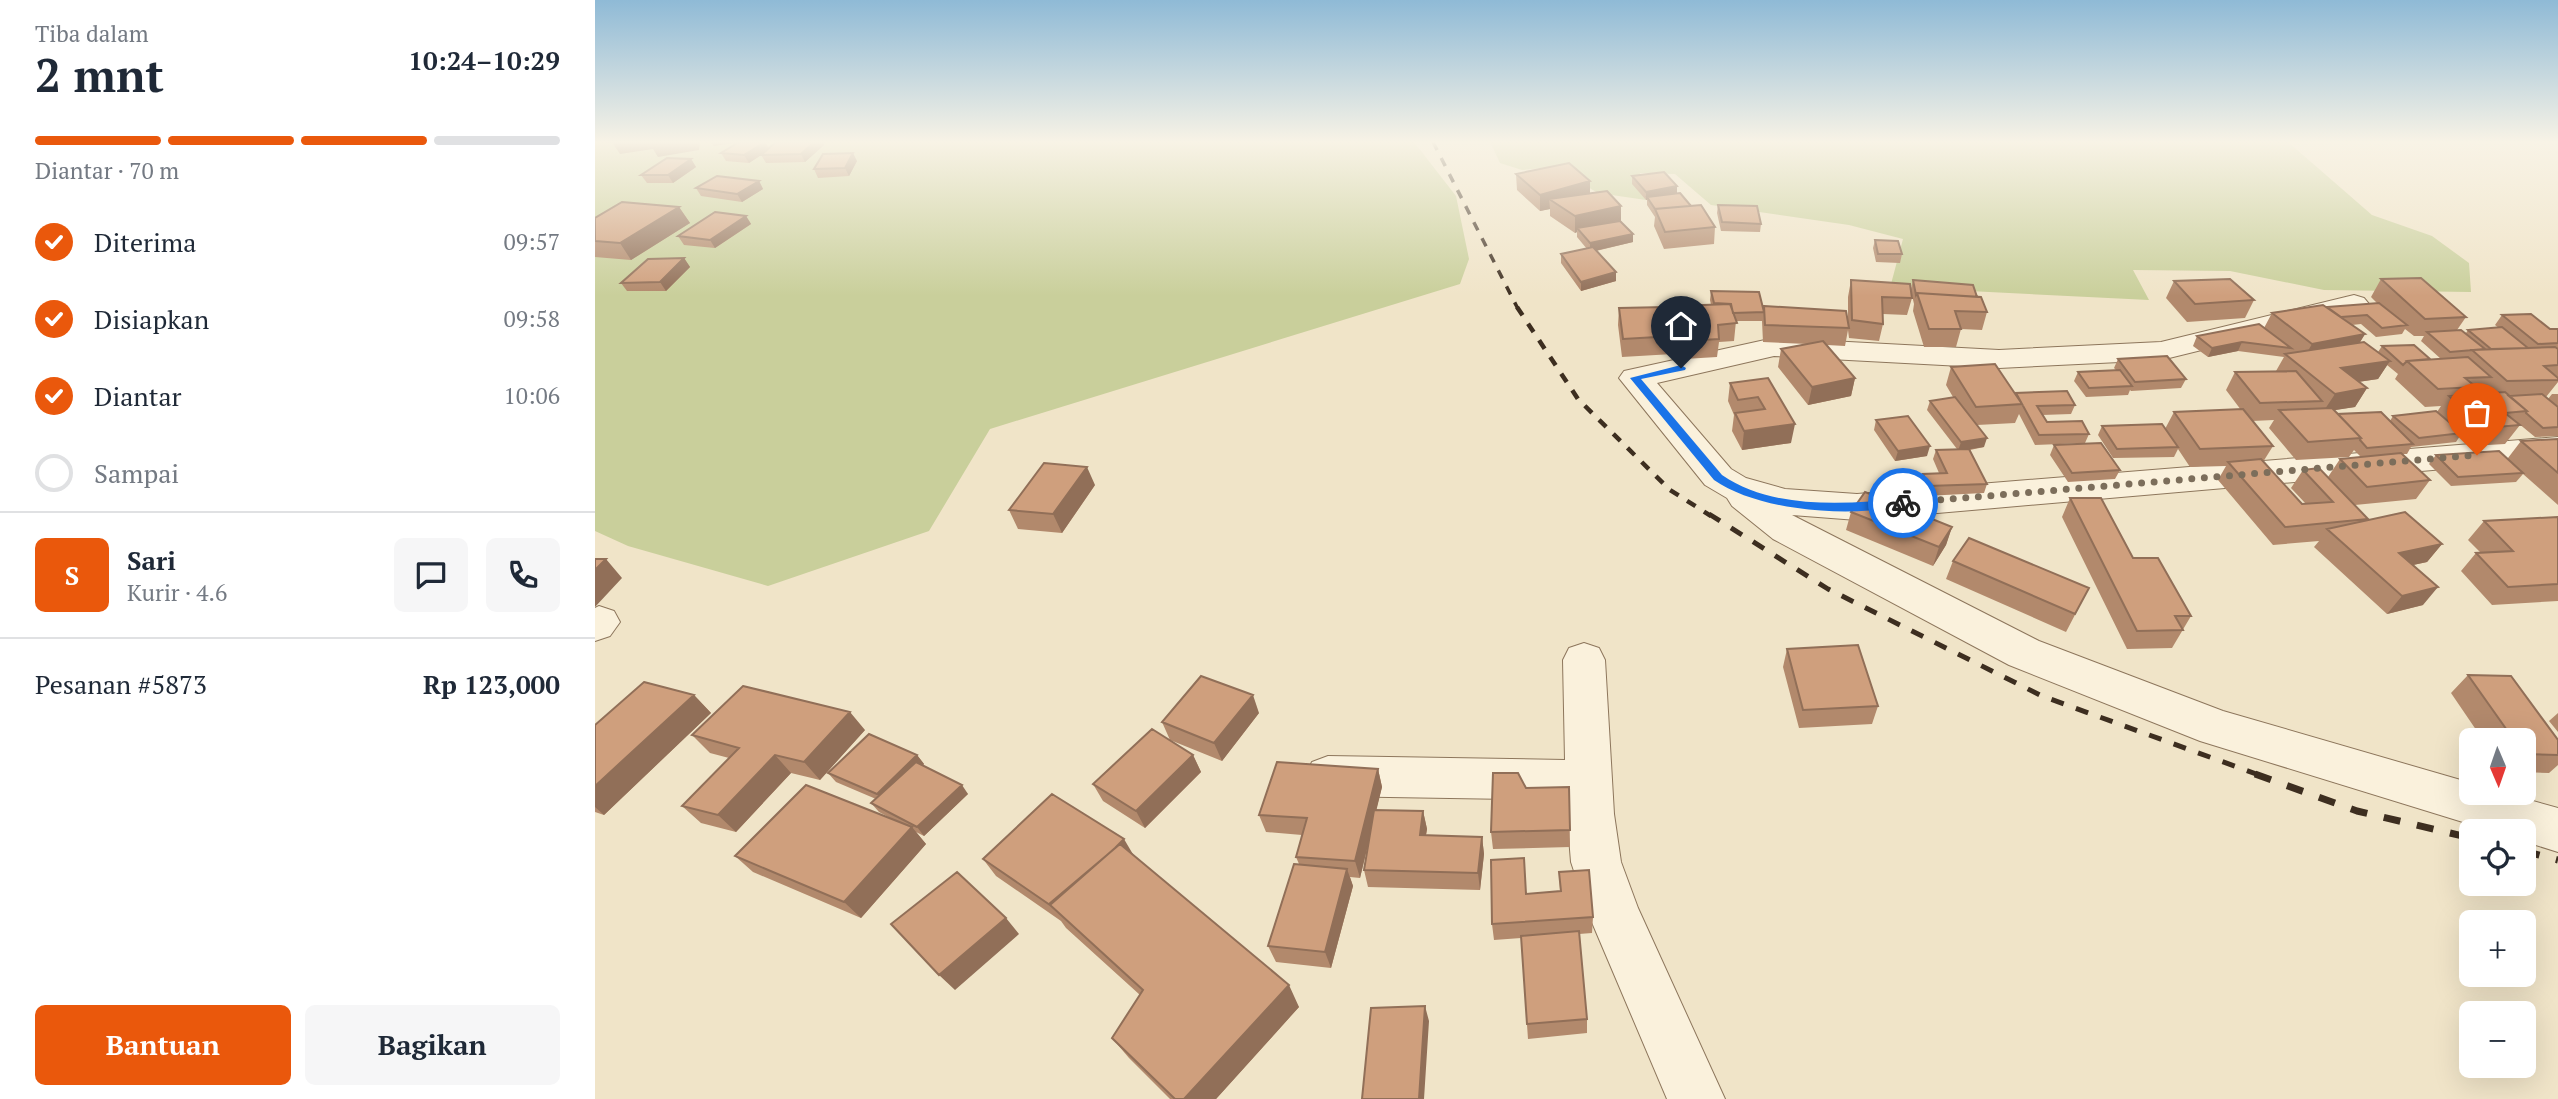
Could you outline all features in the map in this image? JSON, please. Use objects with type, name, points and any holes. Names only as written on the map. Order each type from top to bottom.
[{"type":"street","points":[[2354,304],[2161,351],[1999,359],[1774,347],[1635,378],[1718,477],[1786,530],[2024,653],[2216,728],[2558,830]]},
{"type":"street","points":[[1735,489],[1800,505],[1857,507],[2558,448]]},
{"type":"street","points":[[1584,660],[1589,780],[1596,862],[1603,885],[1696,1099]]},
{"type":"street","points":[[1316,776],[1589,780]]},
{"type":"green space","points":[[595,193],[1454,193],[1456,196],[1469,259],[1460,284],[990,429],[929,531],[768,586],[628,546],[595,531]]},
{"type":"green space","points":[[1600,193],[1645,193],[1646,200]]},
{"type":"green space","points":[[1697,193],[2347,193],[2372,215],[2432,236],[2469,263],[2471,292],[2324,290],[2230,271],[2133,270],[2149,300],[1969,291],[1891,284],[1903,239],[1849,225],[1711,205]]},
{"type":"building","points":[[1609,193],[1621,206],[1575,216],[1549,199]]},
{"type":"building","points":[[1680,193],[1691,206],[1655,209],[1647,197]]},
{"type":"building","points":[[622,202],[679,207],[620,243],[595,241],[595,218]]},
{"type":"building","points":[[1701,205],[1715,227],[1665,232],[1655,209]]},
{"type":"building","points":[[1718,205],[1757,206],[1761,224],[1722,222]]},
{"type":"building","points":[[715,212],[746,216],[710,240],[678,236]]},
{"type":"building","points":[[1620,221],[1633,234],[1590,243],[1577,228]]},
{"type":"building","points":[[1875,240],[1898,241],[1902,254],[1878,254]]},
{"type":"building","points":[[1593,247],[1616,272],[1581,282],[1561,254]]},
{"type":"building","points":[[684,258],[660,282],[621,283],[648,259]]},
{"type":"building","points":[[2421,278],[2466,317],[2425,319],[2381,279]]},
{"type":"building","points":[[2230,279],[2254,300],[2195,304],[2174,281]]},
{"type":"building","points":[[1851,280],[1910,284],[1912,298],[1882,297],[1883,324],[1852,320]]},
{"type":"building","points":[[1913,280],[1973,285],[1977,297],[1916,295]]},
{"type":"building","points":[[1711,291],[1759,292],[1764,312],[1733,313],[1731,304],[1714,303]]},
{"type":"building","points":[[1917,293],[1981,297],[1987,312],[1955,311],[1961,329],[1929,329]]},
{"type":"building","points":[[2379,303],[2407,325],[2382,328],[2367,315],[2341,317],[2327,307]]},
{"type":"building","points":[[1730,304],[1737,323],[1718,325],[1719,339],[1686,341],[1677,306]]},
{"type":"building","points":[[2323,305],[2365,334],[2312,344],[2272,313]]},
{"type":"building","points":[[1764,306],[1846,311],[1849,328],[1765,325]]},
{"type":"building","points":[[1666,307],[1674,336],[1623,339],[1619,308]]},
{"type":"building","points":[[2531,314],[2550,329],[2558,329],[2558,343],[2538,344],[2502,315]]},
{"type":"building","points":[[2259,324],[2291,348],[2242,342],[2212,348],[2197,336]]},
{"type":"building","points":[[2502,327],[2528,348],[2491,349],[2468,330]]},
{"type":"building","points":[[2461,330],[2485,349],[2450,352],[2427,332]]},
{"type":"building","points":[[1823,341],[1855,378],[1812,387],[1781,349]]},
{"type":"building","points":[[2364,342],[2390,361],[2341,368],[2367,388],[2335,394],[2285,354]]},
{"type":"building","points":[[2414,345],[2430,359],[2407,361],[2403,365],[2382,346]]},
{"type":"building","points":[[2558,349],[2558,365],[2544,366],[2558,380],[2507,381],[2472,350]]},
{"type":"building","points":[[2167,356],[2186,379],[2135,382],[2118,359]]},
{"type":"building","points":[[2468,357],[2491,377],[2465,378],[2476,387],[2438,389],[2407,361]]},
{"type":"building","points":[[1995,364],[2022,404],[1976,407],[1951,367]]},
{"type":"building","points":[[2120,370],[2132,386],[2089,388],[2078,372]]},
{"type":"building","points":[[2296,371],[2322,401],[2260,403],[2235,372]]},
{"type":"building","points":[[1768,378],[1795,424],[1744,431],[1735,413],[1765,409],[1758,397],[1738,400],[1730,383]]},
{"type":"building","points":[[2067,391],[2075,405],[2037,406],[2047,422],[2082,421],[2089,434],[2039,435],[2016,393]]},
{"type":"building","points":[[2505,392],[2527,411],[2505,413],[2520,425],[2485,428],[2449,396]]},
{"type":"building","points":[[2542,394],[2558,407],[2558,427],[2543,428],[2509,396]]},
{"type":"building","points":[[1955,397],[1987,438],[1961,442],[1930,401]]},
{"type":"building","points":[[2332,408],[2361,438],[2308,442],[2279,410]]},
{"type":"building","points":[[2243,409],[2273,446],[2200,449],[2174,412]]},
{"type":"building","points":[[2436,411],[2462,433],[2419,438],[2393,416]]},
{"type":"building","points":[[2381,412],[2413,444],[2367,448],[2338,414]]},
{"type":"building","points":[[1908,416],[1930,446],[1898,451],[1876,420]]},
{"type":"building","points":[[2162,424],[2178,447],[2117,449],[2102,426]]},
{"type":"building","points":[[2558,439],[2558,473],[2521,441]]},
{"type":"building","points":[[2101,443],[2120,470],[2072,473],[2054,445]]},
{"type":"building","points":[[1969,449],[1987,484],[1928,486],[1923,474],[1947,473],[1936,450]]},
{"type":"building","points":[[2499,451],[2523,473],[2458,477],[2436,455]]},
{"type":"building","points":[[2401,453],[2430,480],[2367,487],[2340,459]]},
{"type":"building","points":[[2261,459],[2302,504],[2333,502],[2303,470],[2319,468],[2368,519],[2285,527],[2228,462]]},
{"type":"building","points":[[1044,463],[1087,467],[1053,514],[1009,510]]},
{"type":"building","points":[[1865,492],[1952,527],[1939,547],[1851,512]]},
{"type":"building","points":[[2070,498],[2101,498],[2133,558],[2158,558],[2191,616],[2175,616],[2183,630],[2137,631]]},
{"type":"building","points":[[2405,512],[2442,544],[2399,553],[2438,587],[2402,596],[2327,529]]},
{"type":"building","points":[[2558,517],[2558,584],[2508,587],[2476,553],[2513,551],[2484,521]]},
{"type":"building","points":[[1969,538],[2089,588],[2075,614],[1953,561]]},
{"type":"building","points":[[595,559],[606,559],[595,570]]},
{"type":"building","points":[[1858,645],[1878,706],[1803,710],[1787,649]]},
{"type":"building","points":[[2468,675],[2511,676],[2558,740],[2558,755],[2536,754],[2536,728],[2506,728]]},
{"type":"building","points":[[1201,676],[1253,695],[1214,743],[1162,722]]},
{"type":"building","points":[[644,682],[694,695],[595,786],[595,725]]},
{"type":"building","points":[[743,686],[850,712],[804,762],[775,755],[718,815],[682,806],[739,748],[692,735]]},
{"type":"building","points":[[1152,729],[1193,755],[1136,811],[1093,784]]},
{"type":"building","points":[[869,734],[917,755],[877,794],[828,773]]},
{"type":"building","points":[[916,762],[962,785],[917,827],[871,803]]},
{"type":"building","points":[[1277,762],[1378,769],[1355,861],[1296,857],[1307,818],[1259,815]]},
{"type":"building","points":[[1493,773],[1518,773],[1526,788],[1569,787],[1570,830],[1491,832]]},
{"type":"building","points":[[806,785],[912,827],[844,902],[735,856]]},
{"type":"building","points":[[1052,794],[1124,839],[1050,905],[983,859]]},
{"type":"building","points":[[1374,810],[1423,811],[1420,835],[1482,837],[1478,873],[1364,870]]},
{"type":"building","points":[[1120,844],[1289,985],[1184,1099],[1175,1099],[1112,1038],[1143,990],[1049,904]]},
{"type":"building","points":[[1524,858],[1526,894],[1561,891],[1559,872],[1589,870],[1593,917],[1492,924],[1491,860]]},
{"type":"building","points":[[1294,864],[1347,869],[1325,952],[1268,946]]},
{"type":"building","points":[[957,872],[1006,918],[939,975],[891,924]]},
{"type":"building","points":[[1579,931],[1587,1019],[1527,1024],[1521,936]]},
{"type":"building","points":[[1425,1006],[1419,1099],[1362,1099],[1371,1008]]},
{"type":"railway","points":[[1459,193],[1518,309]]},
{"type":"railway","points":[[1517,307],[1578,399],[1670,490],[1711,516]]},
{"type":"railway","points":[[1709,514],[1828,589],[2042,696],[2259,775]]},
{"type":"railway","points":[[2255,774],[2357,811],[2459,835]]},
{"type":"railway","points":[[2536,854],[2558,860]]},
{"type":"way so far","points":[[1903,503],[2477,455]]},
{"type":"route","points":[[1681,368],[1635,378],[1718,477],[1735,489],[1800,505],[1857,507],[1903,503]]}]
